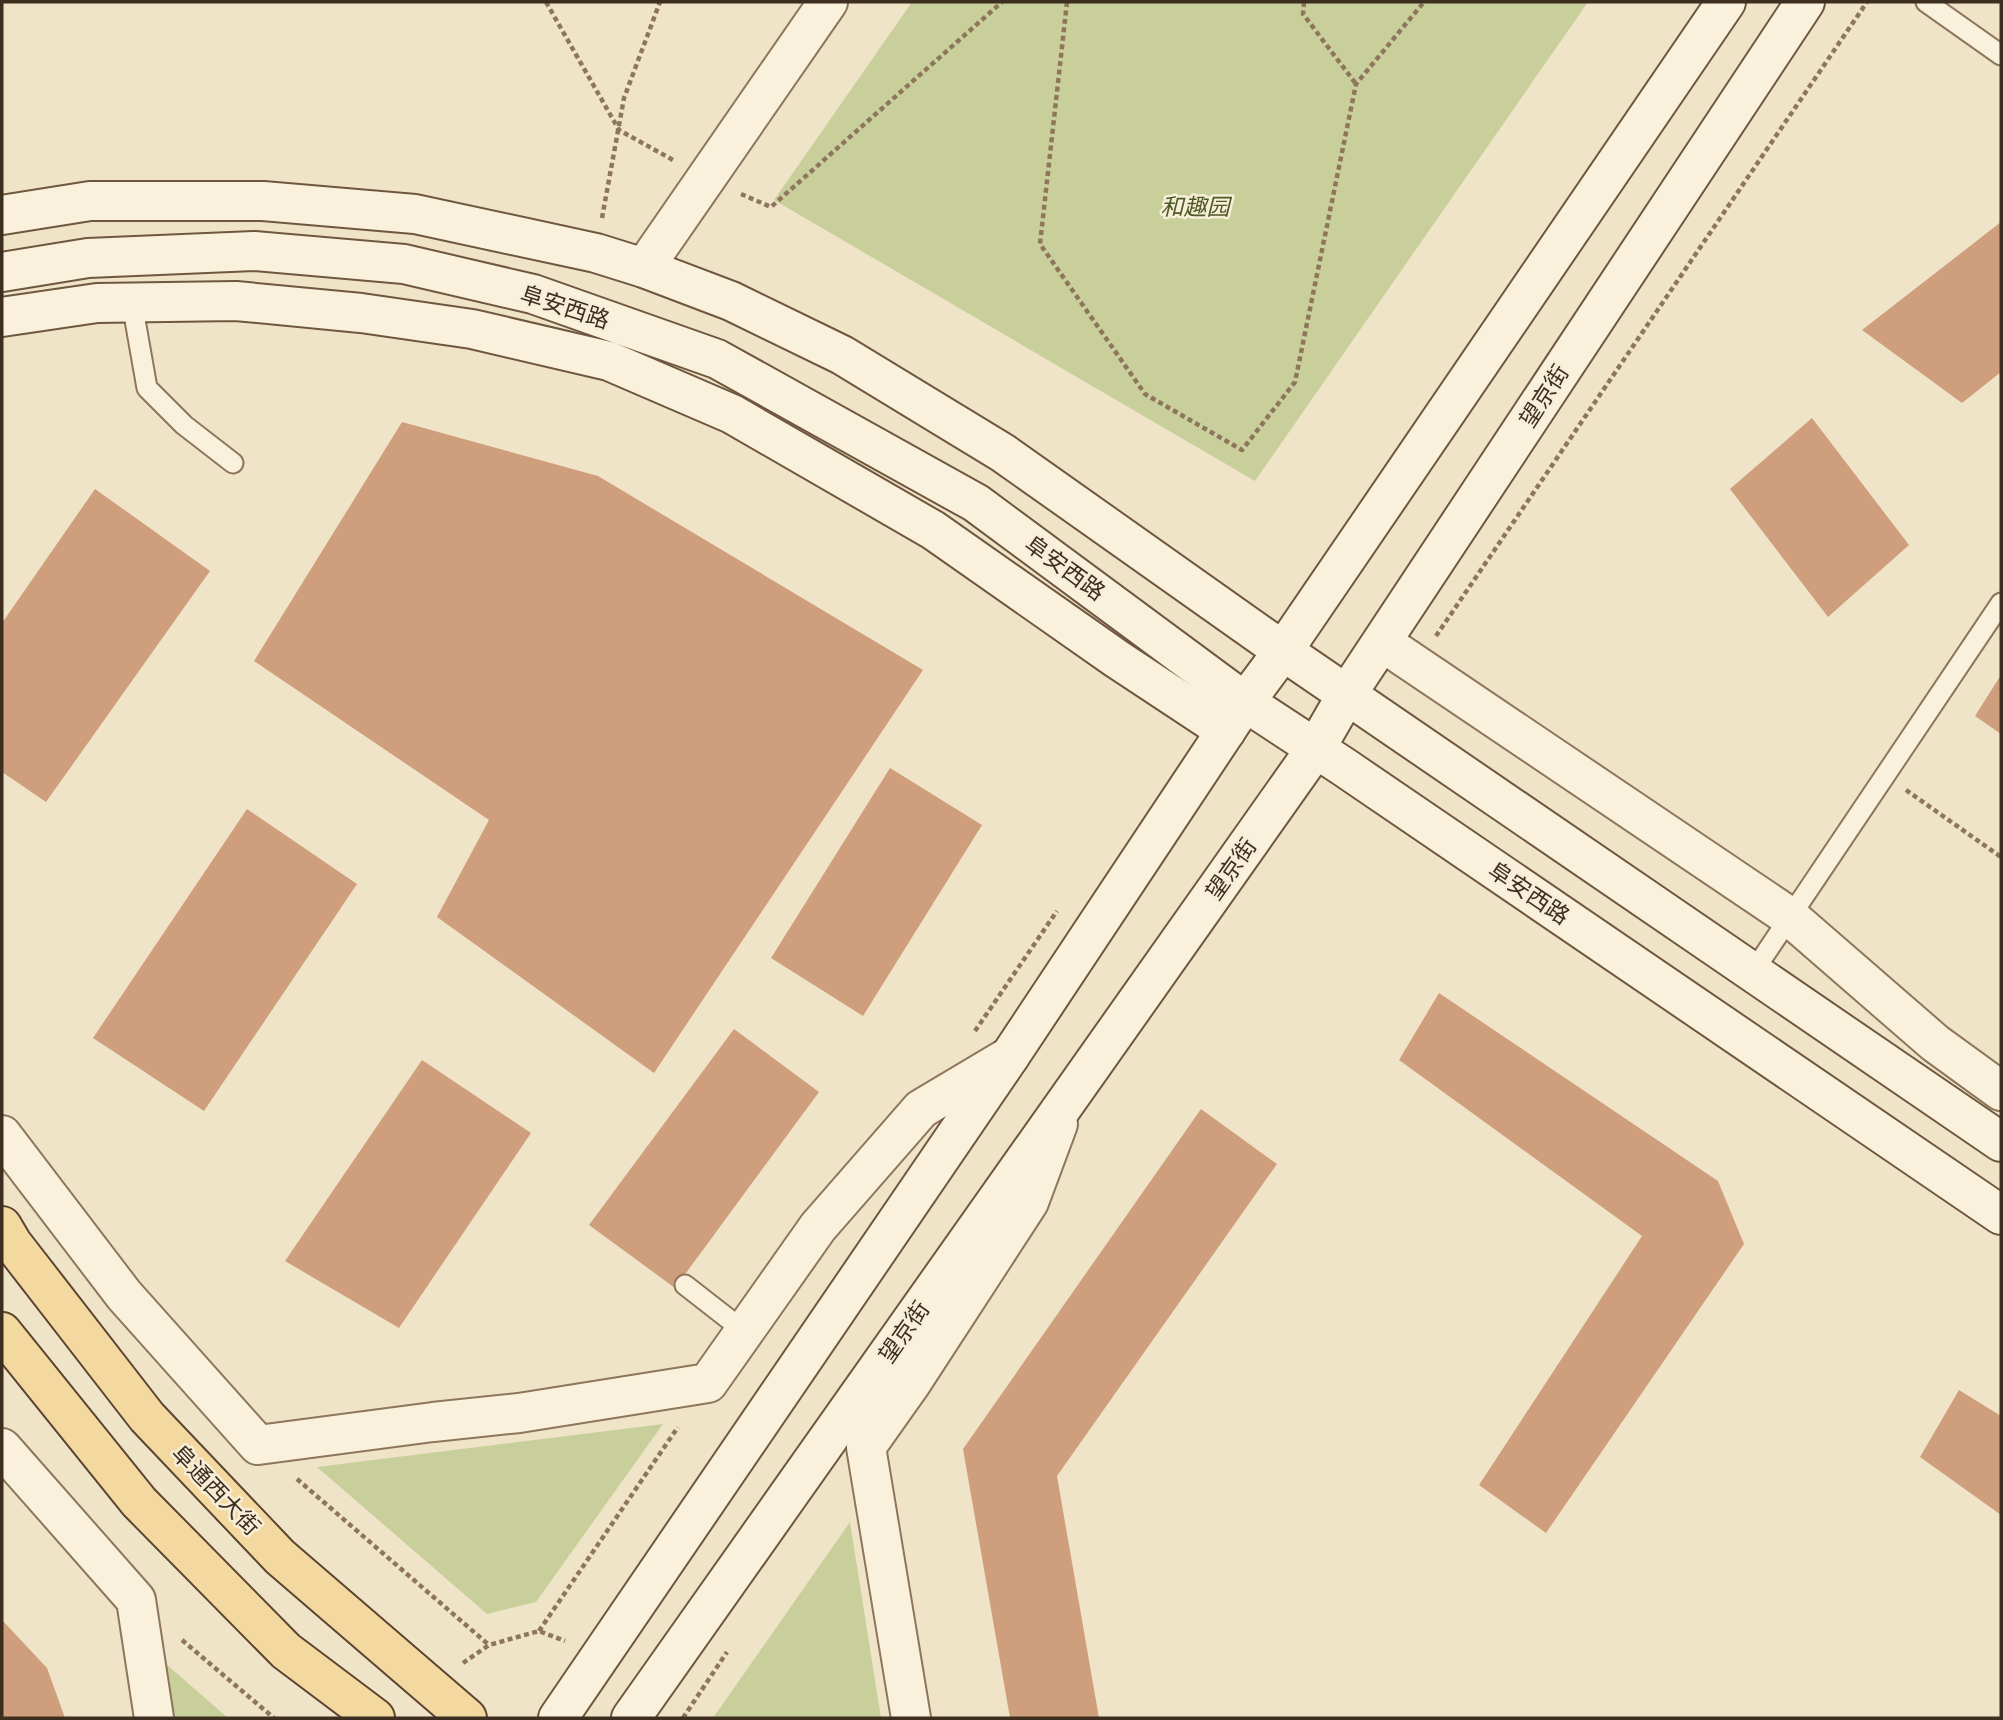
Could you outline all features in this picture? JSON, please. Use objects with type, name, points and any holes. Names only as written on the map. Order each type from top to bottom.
[{"type":"main road","points":[[644,268],[828,2]]},
{"type":"main road","points":[[558,1718],[1010,1056],[1235,717],[1283,651],[1726,2]]},
{"type":"main road","name":"望京街","points":[[631,1718],[1316,748],[1347,694],[1805,2]]},
{"type":"main road","points":[[2,215],[90,201],[263,201],[415,214],[596,253],[731,301],[842,355],[1003,453],[1283,651],[2001,1142]]},
{"type":"main road","name":"阜安西路","points":[[2,272],[88,258],[254,251],[404,264],[546,299],[717,359],[976,503],[1235,717],[1316,748],[2001,1215]]},
{"type":"main road","points":[[2,317],[97,303],[236,301],[361,313],[472,329],[609,361],[732,414],[933,530],[1117,659],[1235,717]]},
{"type":"main road","points":[[1382,642],[1790,917],[1935,1043],[2001,1091]]},
{"type":"main road","points":[[2,1135],[124,1295],[258,1445],[519,1413],[708,1383],[818,1227],[921,1109],[1010,1056]]},
{"type":"main road","points":[[911,1718],[866,1447],[912,1382],[1028,1202],[1067,1100]]},
{"type":"main road","name":"阜通西大街","points":[[2,1226],[147,1417],[280,1557],[467,1718]]},
{"type":"main road","points":[[2,1332],[139,1502],[286,1651],[375,1718]]},
{"type":"main road","points":[[2,1448],[136,1600],[154,1718]]},
{"type":"lane","points":[[1926,2],[2001,55]]},
{"type":"lane","points":[[132,303],[147,388],[184,425],[233,463]]},
{"type":"lane","points":[[1753,972],[2001,603]]},
{"type":"lane","points":[[685,1285],[744,1331]]},
{"type":"path","points":[[546,2],[619,130],[708,179],[771,207],[1002,2]]},
{"type":"path","points":[[596,253],[624,98],[660,2]]},
{"type":"path","points":[[1067,2],[1040,244],[1144,394],[1242,450],[1295,382],[1356,84],[1423,2]]},
{"type":"path","points":[[1304,2],[1303,14],[1356,84]]},
{"type":"path","points":[[1885,776],[2001,857]]},
{"type":"path","points":[[539,1631],[708,1383]]},
{"type":"path","points":[[258,1445],[489,1645]]},
{"type":"path","points":[[463,1663],[489,1645],[539,1631],[576,1646]]},
{"type":"path","points":[[178,1637],[274,1718]]},
{"type":"green space","name":"和趣园","points":[[912,2],[1588,2],[1255,481],[774,200]]},
{"type":"green space","points":[[663,1424],[536,1602],[487,1614],[317,1467]]},
{"type":"green space","points":[[850,1522],[881,1718],[713,1718]]},
{"type":"green space","points":[[166,1664],[228,1718],[174,1718]]},
{"type":"building","points":[[2001,222],[2001,372],[1962,403],[1862,330]]},
{"type":"building","points":[[1812,418],[1909,545],[1828,617],[1730,489]]},
{"type":"building","points":[[402,422],[598,476],[923,670],[654,1073],[437,917],[489,820],[254,661]]},
{"type":"building","points":[[95,489],[210,571],[46,802],[2,772],[2,623]]},
{"type":"building","points":[[2001,675],[2001,734],[1975,716]]},
{"type":"building","points":[[890,768],[982,825],[863,1016],[771,958]]},
{"type":"building","points":[[247,809],[357,884],[204,1111],[93,1038]]},
{"type":"building","points":[[1439,993],[1718,1181],[1744,1244],[1546,1533],[1479,1485],[1642,1236],[1399,1060]]},
{"type":"building","points":[[734,1029],[819,1092],[675,1288],[589,1225]]},
{"type":"building","points":[[422,1060],[531,1133],[399,1328],[285,1261]]},
{"type":"building","points":[[1201,1109],[1277,1164],[1057,1476],[1099,1718],[1010,1718],[963,1449]]},
{"type":"building","points":[[1959,1390],[2001,1416],[2001,1515],[1920,1457]]},
{"type":"building","points":[[2,1620],[47,1668],[65,1718],[2,1718]]}]
